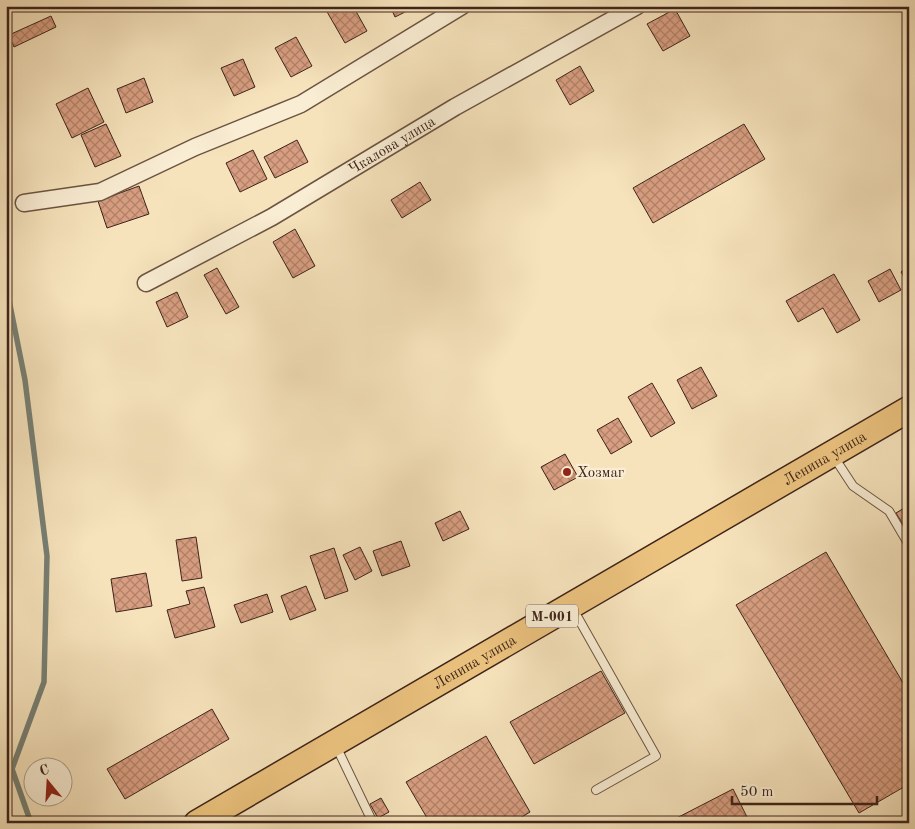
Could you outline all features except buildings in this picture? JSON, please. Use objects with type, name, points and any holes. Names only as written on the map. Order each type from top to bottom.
[{"type":"main road","name":"Ленина улица","points":[[196,823],[909,409]]},
{"type":"street","points":[[24,203],[100,192],[196,146],[301,104],[462,6]]},
{"type":"street","name":"Чкалова улица","points":[[146,283],[272,217],[455,107],[637,6]]},
{"type":"lane","points":[[832,454],[853,486],[889,511],[909,545]]},
{"type":"lane","points":[[571,605],[656,756],[596,790]]},
{"type":"lane","points":[[334,742],[374,823]]},
{"type":"waterway","points":[[6,285],[25,380],[47,556],[44,682],[12,769],[31,823]]},
{"type":"place","name":"Хозмаг","points":[[567,472]]}]
